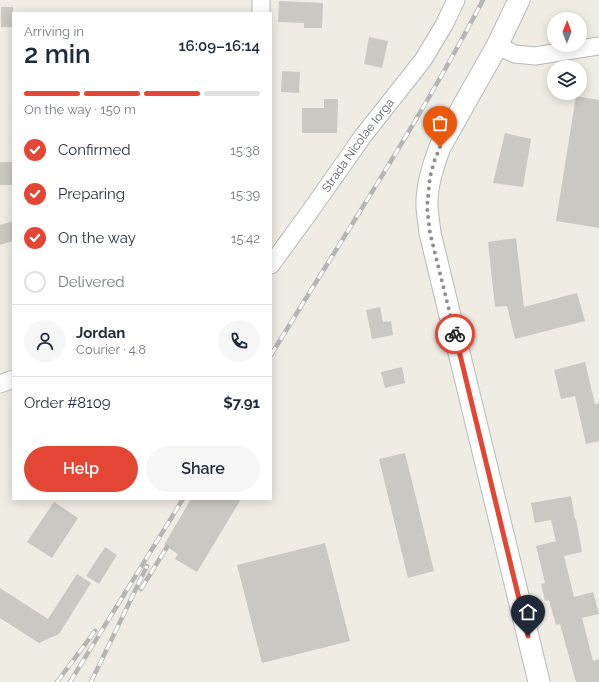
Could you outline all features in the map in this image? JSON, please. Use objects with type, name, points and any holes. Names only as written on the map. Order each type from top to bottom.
[{"type":"street","points":[[261,0],[261,12]]},
{"type":"street","name":"Strada Nicolae Iorga","points":[[274,252],[423,60],[444,25],[456,0]]},
{"type":"street","points":[[519,0],[497,46],[440,147],[430,177],[427,207],[430,233],[539,682]]},
{"type":"street","points":[[497,46],[515,54],[535,56],[599,46]]},
{"type":"street","points":[[0,384],[12,379]]},
{"type":"building","points":[[279,1],[323,3],[322,28],[304,28],[304,23],[278,22]]},
{"type":"building","points":[[1,7],[13,7],[12,27],[1,27]]},
{"type":"building","points":[[369,37],[388,41],[382,68],[364,64]]},
{"type":"building","points":[[282,71],[300,72],[299,93],[281,92]]},
{"type":"building","points":[[587,98],[599,100],[599,228],[556,221],[575,100],[587,100]]},
{"type":"building","points":[[324,99],[338,99],[337,133],[302,133],[302,108],[324,108]]},
{"type":"building","points":[[505,133],[531,139],[523,187],[493,183]]},
{"type":"building","points":[[0,162],[12,162],[12,185],[0,185]]},
{"type":"building","points":[[12,221],[12,241],[0,245],[0,225]]},
{"type":"building","points":[[516,238],[524,307],[577,293],[585,321],[515,339],[507,306],[495,307],[488,242]]},
{"type":"building","points":[[380,307],[383,322],[391,321],[393,335],[372,339],[366,310]]},
{"type":"building","points":[[585,362],[595,404],[599,403],[599,441],[586,444],[575,396],[561,399],[554,370]]},
{"type":"building","points":[[402,367],[405,383],[385,388],[381,372]]},
{"type":"building","points":[[405,453],[434,571],[408,578],[379,459]]},
{"type":"building","points":[[571,496],[582,552],[564,556],[574,597],[593,592],[599,614],[582,618],[593,661],[599,659],[599,682],[576,682],[560,624],[556,625],[549,600],[545,601],[541,584],[545,583],[536,546],[556,541],[551,520],[535,523],[531,503]]},
{"type":"building","points":[[190,500],[240,500],[197,572],[175,559],[178,554],[164,545]]},
{"type":"building","points":[[54,502],[78,518],[52,558],[27,542]]},
{"type":"building","points":[[325,543],[350,641],[262,663],[237,565]]},
{"type":"building","points":[[105,547],[117,555],[99,584],[86,576]]},
{"type":"building","points":[[77,574],[91,583],[59,634],[39,643],[0,618],[0,588],[48,619]]},
{"type":"railway","points":[[272,353],[407,135],[483,0]]},
{"type":"railway","points":[[70,682],[182,500]]},
{"type":"railway","points":[[141,589],[167,547]]},
{"type":"railway","points":[[91,682],[147,566]]},
{"type":"railway","points":[[57,682],[95,631]]},
{"type":"way so far","points":[[440,147],[430,177],[427,207],[430,233],[455,334]]},
{"type":"route","points":[[455,334],[528,636]]}]
